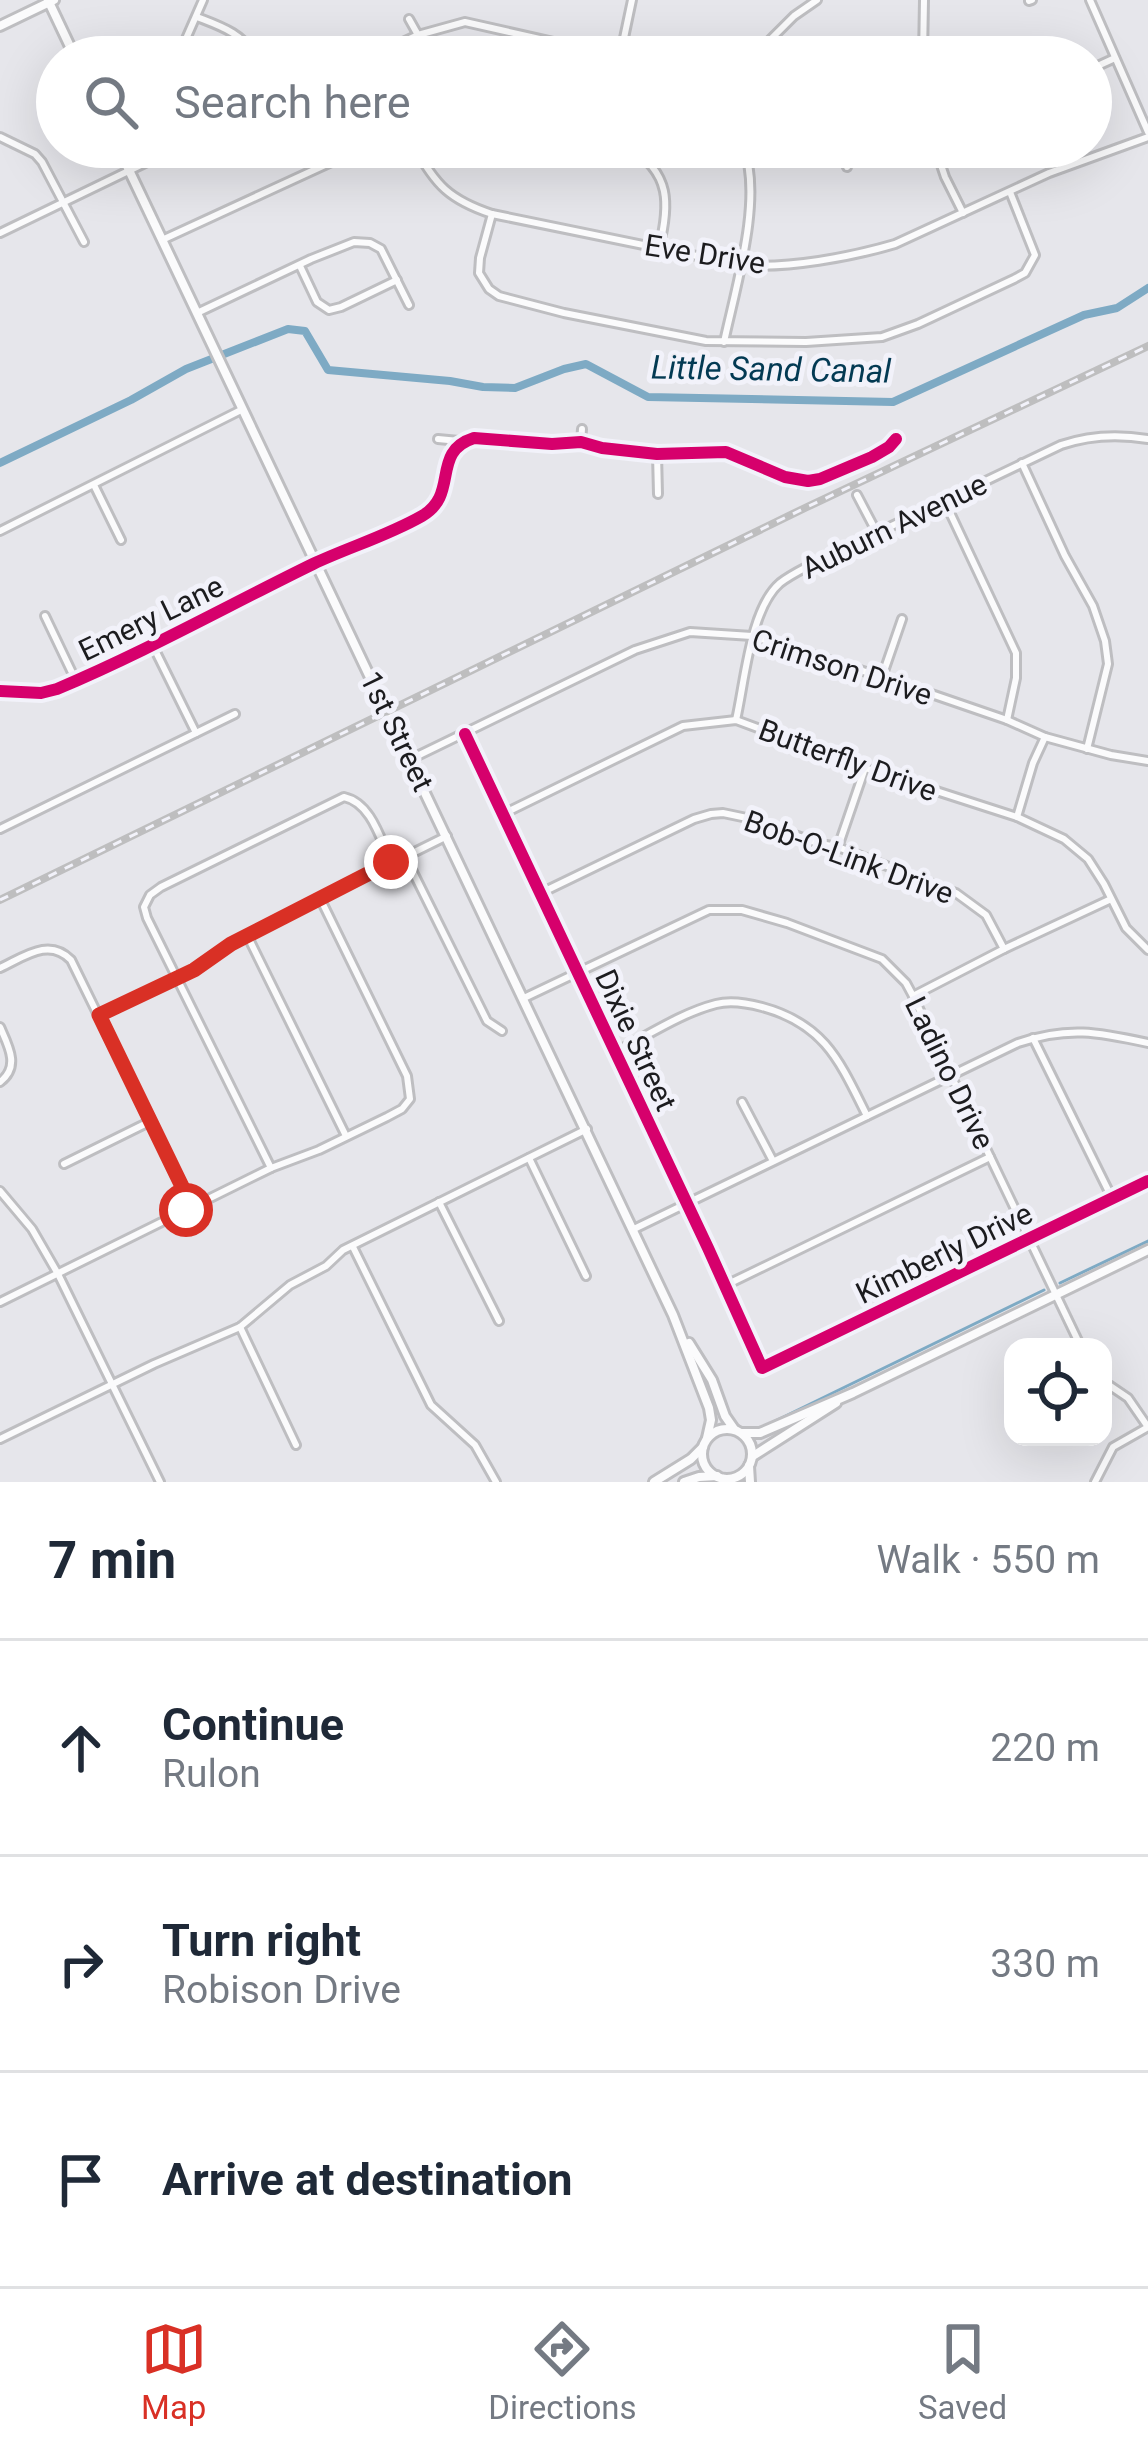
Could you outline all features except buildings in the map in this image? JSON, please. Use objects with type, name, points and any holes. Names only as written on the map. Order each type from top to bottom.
[{"type":"main road","points":[[0,26],[50,1],[66,36]]},
{"type":"main road","name":"1st Street","points":[[129,169],[674,1315]]},
{"type":"main road","points":[[654,1482],[691,1459],[721,1430],[760,1433],[1148,1250]]},
{"type":"main road","points":[[674,1315],[712,1380],[724,1416],[749,1442],[750,1482]]},
{"type":"main road","points":[[674,1315],[710,1414],[704,1462],[724,1479]]},
{"type":"main road","points":[[685,1482],[699,1477],[737,1477],[751,1462],[853,1393]]},
{"type":"street","points":[[188,36],[203,0]]},
{"type":"street","points":[[624,36],[632,0]]},
{"type":"street","points":[[923,36],[924,0]]},
{"type":"street","points":[[1090,0],[1105,36]]},
{"type":"street","points":[[775,36],[811,1]]},
{"type":"street","points":[[197,16],[237,36]]},
{"type":"street","points":[[409,19],[418,35],[465,22],[527,36]]},
{"type":"street","points":[[1112,53],[1148,135]]},
{"type":"street","name":"Eve Drive","points":[[1112,148],[1148,135]]},
{"type":"street","points":[[0,137],[36,155]]},
{"type":"street","points":[[46,168],[85,242]]},
{"type":"street","points":[[162,240],[318,168]]},
{"type":"street","name":"Eve Drive","points":[[428,168],[442,190],[492,214],[768,267],[896,244],[1063,168]]},
{"type":"street","points":[[653,168],[667,197],[659,248]]},
{"type":"street","points":[[724,342],[751,195],[748,168]]},
{"type":"street","points":[[942,168],[963,213]]},
{"type":"street","points":[[0,233],[129,169]]},
{"type":"street","points":[[492,214],[479,273],[488,289],[499,296],[706,341],[806,342],[882,337],[1025,273],[1035,255],[1010,192]]},
{"type":"street","points":[[197,313],[345,244],[370,243],[381,249],[409,304]]},
{"type":"street","points":[[300,265],[317,302],[329,310],[397,280]]},
{"type":"street","points":[[0,531],[243,410]]},
{"type":"street","points":[[581,442],[582,429]]},
{"type":"street","name":"Auburn Avenue","points":[[736,720],[752,635],[778,584],[1061,445],[1089,436],[1148,439]]},
{"type":"street","points":[[438,439],[581,442],[657,454],[726,452],[785,477],[808,481],[872,457],[896,439]]},
{"type":"street","name":"Emery Lane","points":[[0,691],[41,693],[76,681],[425,514],[442,496],[452,452],[463,442]]},
{"type":"street","points":[[657,454],[658,494]]},
{"type":"street","points":[[1022,463],[1106,641],[1108,664],[1087,749]]},
{"type":"street","points":[[94,485],[121,540]]},
{"type":"street","points":[[857,495],[878,535]]},
{"type":"street","points":[[945,502],[1016,652],[1016,678],[1006,720]]},
{"type":"street","points":[[45,616],[76,681]]},
{"type":"street","points":[[882,677],[902,619]]},
{"type":"street","name":"Crimson Drive","points":[[411,759],[658,640],[690,632],[752,635],[1045,736],[1148,761]]},
{"type":"street","points":[[153,646],[196,733]]},
{"type":"street","points":[[0,829],[235,714]]},
{"type":"street","name":"Butterfly Drive","points":[[503,814],[683,726],[736,720],[1017,817],[1074,846],[1088,860],[1126,928],[1148,950]]},
{"type":"street","name":"Dixie Street","points":[[465,734],[762,1368]]},
{"type":"street","points":[[1017,817],[1045,736]]},
{"type":"street","points":[[838,847],[866,768]]},
{"type":"street","points":[[271,1168],[144,907],[161,886],[344,797],[365,808],[391,862]]},
{"type":"street","name":"Bob-O-Link Drive","points":[[541,893],[694,819],[723,813],[838,847],[956,892],[986,916],[1004,949]]},
{"type":"street","points":[[99,1015],[447,836]]},
{"type":"street","points":[[405,856],[487,1022],[502,1031]]},
{"type":"street","points":[[0,1301],[271,1168],[387,1117],[410,1099],[407,1076],[320,898]]},
{"type":"street","points":[[913,996],[1110,899]]},
{"type":"street","name":"Ladino Drive","points":[[524,998],[709,910],[742,910],[882,958],[913,996],[1077,1338]]},
{"type":"street","points":[[247,935],[346,1136]]},
{"type":"street","points":[[0,968],[49,947],[71,960],[192,1207]]},
{"type":"street","points":[[615,1052],[715,1004],[754,1005],[801,1022],[824,1040],[867,1116]]},
{"type":"street","points":[[0,1027],[13,1058],[11,1070],[0,1082]]},
{"type":"street","points":[[634,1229],[1033,1038],[1075,1030],[1148,1043]]},
{"type":"street","points":[[1033,1038],[1112,1198]]},
{"type":"street","points":[[742,1102],[773,1161]]},
{"type":"street","points":[[64,1164],[149,1122]]},
{"type":"street","points":[[0,1439],[240,1327],[290,1285],[352,1246],[587,1129]]},
{"type":"street","points":[[724,1286],[990,1157]]},
{"type":"street","points":[[529,1158],[586,1276]]},
{"type":"street","name":"Kimberly Drive","points":[[762,1368],[1148,1181]]},
{"type":"street","points":[[0,1192],[32,1229],[58,1274],[160,1482]]},
{"type":"street","points":[[439,1202],[499,1321]]},
{"type":"street","points":[[352,1246],[431,1405],[475,1445],[496,1482]]},
{"type":"street","points":[[240,1327],[296,1445]]},
{"type":"street","points":[[1095,1482],[1113,1447],[1148,1427],[1128,1398],[1112,1387]]},
{"type":"waterway","name":"Little Sand Canal","points":[[0,463],[186,369],[288,329],[305,331],[328,370],[515,388],[586,364],[648,397],[893,402],[1084,315],[1117,308],[1148,288]]},
{"type":"waterway","points":[[1060,1283],[1148,1241]]},
{"type":"waterway","points":[[765,1426],[1044,1290]]},
{"type":"railway","points":[[0,900],[1148,346]]},
{"type":"cycle path","points":[[0,691],[57,689],[313,564],[409,523],[433,507],[453,453],[474,438],[581,442],[657,454],[726,452],[785,477],[808,481],[872,457],[896,439]]},
{"type":"cycle path","points":[[465,734],[762,1368],[1148,1181]]},
{"type":"route","points":[[186,1210],[192,1207],[99,1015],[194,970],[231,944],[391,862]]}]
